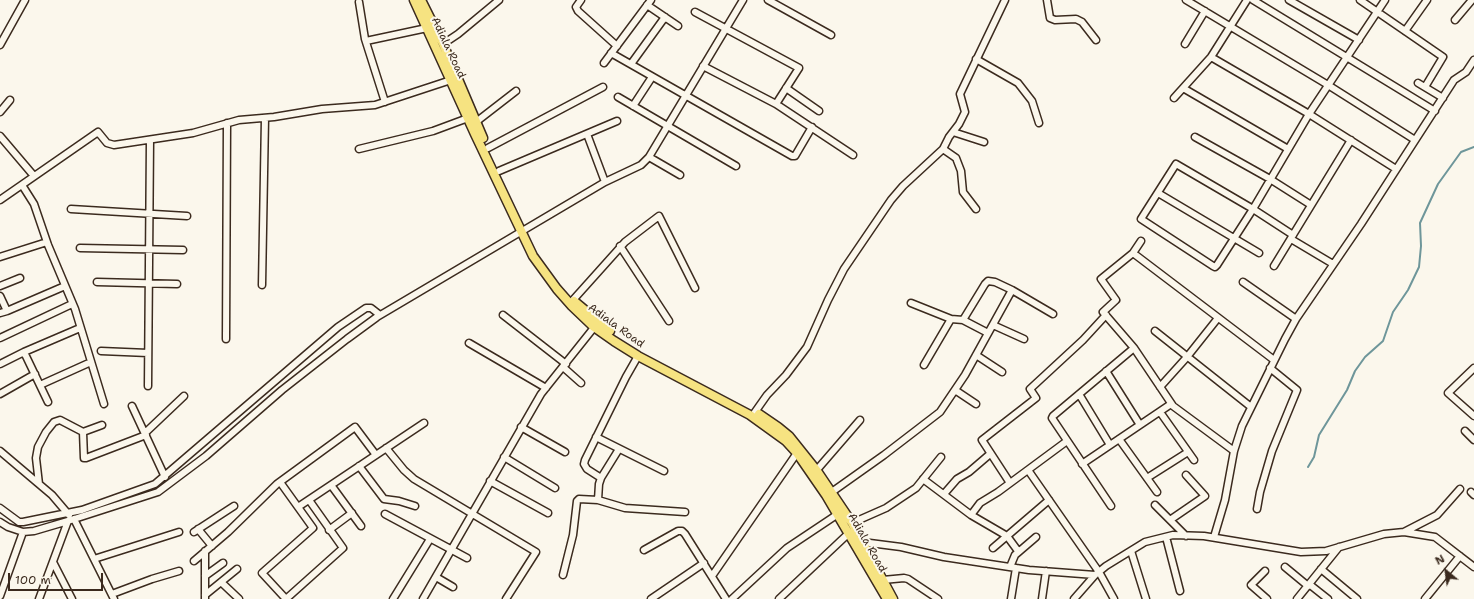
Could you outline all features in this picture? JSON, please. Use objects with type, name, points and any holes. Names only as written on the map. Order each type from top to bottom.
[{"type":"main road","name":"Adiala Road","points":[[414,0],[468,118],[524,230],[561,286],[596,325],[641,352],[755,412],[789,436],[829,494],[852,524],[893,599]]},
{"type":"main road","name":"Adiala Road","points":[[421,0],[499,171],[534,256],[557,289],[572,306],[638,356],[750,415],[786,440],[815,473]]},
{"type":"main road","name":"Adiala Road","points":[[829,494],[838,514],[887,599]]},
{"type":"street","points":[[0,45],[25,0]]},
{"type":"street","points":[[442,44],[458,34],[498,0]]},
{"type":"street","points":[[581,0],[576,7],[578,11],[617,46]]},
{"type":"street","points":[[0,522],[8,527],[23,532],[71,520],[147,496],[167,486],[212,451],[282,390],[380,315],[605,182],[641,165],[649,158],[743,0]]},
{"type":"street","points":[[768,0],[831,35]]},
{"type":"street","points":[[755,412],[767,395],[786,375],[807,347],[844,269],[891,200],[903,186],[943,149],[953,132],[960,124],[965,112],[960,94],[1005,0]]},
{"type":"street","points":[[1047,0],[1050,18],[1055,20],[1076,18],[1082,22],[1096,40]]},
{"type":"street","points":[[1186,0],[1328,85],[1416,140]]},
{"type":"street","points":[[1174,98],[1211,57],[1247,0]]},
{"type":"street","points":[[1254,0],[1435,111]]},
{"type":"street","points":[[1289,0],[1359,40]]},
{"type":"street","points":[[1360,0],[1443,57],[1425,87]]},
{"type":"street","points":[[1333,264],[1253,209],[1176,164],[1141,219],[1213,266],[1217,266],[1253,209],[1309,114],[1386,0]]},
{"type":"street","points":[[1405,31],[1427,0]]},
{"type":"street","points":[[1455,20],[1472,0]]},
{"type":"street","points":[[359,2],[366,41],[385,102]]},
{"type":"street","points":[[604,63],[649,3],[678,26]]},
{"type":"street","points":[[1185,44],[1205,11]]},
{"type":"street","points":[[695,12],[798,68],[776,104]]},
{"type":"street","points":[[631,64],[665,17]]},
{"type":"street","points":[[366,41],[427,28]]},
{"type":"street","points":[[611,53],[792,156],[795,156],[812,127]]},
{"type":"street","points":[[1211,57],[1309,114],[1396,169]]},
{"type":"street","points":[[976,59],[1018,83],[1032,101],[1039,123]]},
{"type":"street","points":[[1214,537],[1225,500],[1234,451],[1242,426],[1296,319],[1416,140],[1454,80],[1466,72],[1474,60]]},
{"type":"street","points":[[703,66],[776,104],[853,155]]},
{"type":"street","points":[[633,106],[652,77]]},
{"type":"street","points":[[0,200],[98,132],[107,143],[114,145],[150,140],[193,133],[239,120],[375,105],[451,80]]},
{"type":"street","points":[[1418,83],[1443,98]]},
{"type":"street","points":[[488,148],[603,87]]},
{"type":"street","points":[[786,88],[819,111]]},
{"type":"street","points":[[1183,88],[1288,149]]},
{"type":"street","points":[[476,122],[516,91]]},
{"type":"street","points":[[618,97],[736,166]]},
{"type":"street","points":[[0,112],[10,100]]},
{"type":"street","points":[[262,285],[265,118]]},
{"type":"street","points":[[359,149],[433,131],[468,118]]},
{"type":"street","points":[[499,171],[618,121]]},
{"type":"street","points":[[226,339],[227,123]]},
{"type":"street","points":[[953,132],[984,142]]},
{"type":"street","points":[[587,134],[605,182]]},
{"type":"street","points":[[0,136],[34,176]]},
{"type":"street","points":[[1195,137],[1270,179],[1311,205]]},
{"type":"street","points":[[148,386],[150,140]]},
{"type":"street","points":[[1274,266],[1351,140]]},
{"type":"street","points":[[0,147],[6,143]]},
{"type":"street","points":[[943,149],[956,158],[961,171],[963,192],[976,210]]},
{"type":"street","points":[[649,158],[680,175]]},
{"type":"street","points":[[22,185],[34,204],[47,242],[72,304],[104,404]]},
{"type":"street","points":[[1158,194],[1259,253]]},
{"type":"street","points":[[71,209],[187,216]]},
{"type":"street","points":[[573,300],[620,246],[659,216],[695,288]]},
{"type":"street","points":[[0,257],[47,242]]},
{"type":"street","points":[[1141,242],[1133,253],[1101,279],[1116,300],[1104,312],[1134,348],[1172,404],[1234,451]]},
{"type":"street","points":[[620,246],[669,321]]},
{"type":"street","points":[[80,248],[183,250]]},
{"type":"street","points":[[1133,253],[1274,360]]},
{"type":"street","points":[[0,286],[20,278]]},
{"type":"street","points":[[963,320],[988,281],[995,282],[1012,290],[1053,314]]},
{"type":"street","points":[[97,282],[177,284]]},
{"type":"street","points":[[1243,282],[1296,319]]},
{"type":"street","points":[[0,296],[3,312],[65,286]]},
{"type":"street","points":[[829,494],[940,412],[955,390],[1012,290]]},
{"type":"street","points":[[911,303],[951,319],[963,320],[988,333]]},
{"type":"street","points":[[0,338],[72,304]]},
{"type":"street","points":[[0,508],[19,522],[68,513],[155,484],[338,327],[366,308],[371,308],[380,315]]},
{"type":"street","points":[[503,315],[564,365],[581,383]]},
{"type":"street","points":[[1010,483],[982,440],[1036,398],[1030,389],[1083,340],[1106,315]]},
{"type":"street","points":[[1160,387],[1187,357],[1218,318]]},
{"type":"street","points":[[924,365],[951,319]]},
{"type":"street","points":[[423,599],[541,394],[596,325]]},
{"type":"street","points":[[993,325],[1024,339]]},
{"type":"street","points":[[0,364],[80,328]]},
{"type":"street","points":[[1155,331],[1251,407]]},
{"type":"street","points":[[469,343],[546,388]]},
{"type":"street","points":[[1111,506],[1053,420],[1053,416],[1134,348]]},
{"type":"street","points":[[101,351],[148,353]]},
{"type":"street","points":[[24,352],[48,402]]},
{"type":"street","points":[[976,354],[1002,372]]},
{"type":"street","points":[[601,478],[587,469],[584,464],[585,460],[638,356]]},
{"type":"street","points":[[40,386],[91,362]]},
{"type":"street","points":[[1257,509],[1260,492],[1272,451],[1297,390],[1270,368]]},
{"type":"street","points":[[1473,414],[1448,393],[1474,368]]},
{"type":"street","points":[[1106,371],[1140,425]]},
{"type":"street","points":[[0,394],[35,374]]},
{"type":"street","points":[[955,390],[976,404]]},
{"type":"street","points":[[1079,394],[1110,445]]},
{"type":"street","points":[[83,432],[84,458],[86,458],[146,434],[184,396]]},
{"type":"street","points":[[1082,464],[1172,404]]},
{"type":"street","points":[[132,406],[165,477]]},
{"type":"street","points":[[1160,412],[1194,460]]},
{"type":"street","points":[[39,484],[36,458],[38,448],[46,432],[54,422],[60,420],[83,432],[102,425]]},
{"type":"street","points":[[815,473],[860,420]]},
{"type":"street","points":[[298,507],[424,423]]},
{"type":"street","points":[[194,561],[280,482],[355,427],[376,455]]},
{"type":"street","points":[[521,427],[565,452]]},
{"type":"street","points":[[1465,431],[1474,440]]},
{"type":"street","points":[[596,437],[664,471]]},
{"type":"street","points":[[1119,439],[1157,492]]},
{"type":"street","points":[[971,515],[980,503],[1067,441]]},
{"type":"street","points":[[386,448],[404,470],[414,479],[536,552],[506,599]]},
{"type":"street","points":[[598,500],[601,478],[619,448]]},
{"type":"street","points":[[0,451],[52,495],[68,513],[113,597],[152,579],[179,571]]},
{"type":"street","points":[[1147,478],[1188,452]]},
{"type":"street","points":[[712,576],[797,453]]},
{"type":"street","points":[[944,494],[957,479],[969,472],[990,454]]},
{"type":"street","points":[[504,457],[555,488]]},
{"type":"street","points":[[852,524],[886,508],[916,488],[941,457]]},
{"type":"street","points":[[359,466],[384,499],[399,501],[415,506]]},
{"type":"street","points":[[1028,470],[1114,599]]},
{"type":"street","points":[[1170,520],[1205,496],[1186,475]]},
{"type":"street","points":[[923,479],[971,515],[1007,536],[1018,551]]},
{"type":"street","points":[[490,481],[548,513]]},
{"type":"street","points":[[280,482],[313,528],[262,573],[286,599],[343,548],[309,500]]},
{"type":"street","points":[[331,485],[361,526]]},
{"type":"street","points":[[1404,532],[1438,515],[1460,489]]},
{"type":"street","points":[[563,575],[573,534],[577,501],[579,499],[598,500],[625,508],[685,512]]},
{"type":"street","points":[[993,548],[1049,500]]},
{"type":"street","points":[[1155,505],[1186,536]]},
{"type":"street","points":[[212,546],[196,530],[234,506]]},
{"type":"street","points":[[329,530],[352,513]]},
{"type":"street","points":[[385,514],[467,558]]},
{"type":"street","points":[[732,599],[787,548],[838,514]]},
{"type":"street","points":[[39,599],[71,520]]},
{"type":"street","points":[[644,550],[678,530],[682,531],[726,599]]},
{"type":"street","points":[[0,596],[23,532]]},
{"type":"street","points":[[94,559],[179,532]]},
{"type":"street","points":[[1074,599],[1097,574],[1131,551],[1145,542],[1173,535],[1214,537],[1301,552],[1326,551],[1384,534],[1404,532],[1435,537],[1474,567]]},
{"type":"street","points":[[779,599],[849,533]]},
{"type":"street","points":[[1166,537],[1180,591]]},
{"type":"street","points":[[393,599],[430,538]]},
{"type":"street","points":[[1011,599],[1015,555],[1018,551],[1036,538]]},
{"type":"street","points":[[862,542],[901,546],[944,557],[1013,568],[1046,572],[1097,574]]},
{"type":"street","points":[[1297,599],[1339,547]]},
{"type":"street","points":[[1131,551],[1146,599]]},
{"type":"street","points":[[205,552],[205,597]]},
{"type":"street","points":[[1425,599],[1460,556]]},
{"type":"street","points":[[53,562],[72,599]]},
{"type":"street","points":[[205,576],[223,563]]},
{"type":"street","points":[[651,599],[704,563]]},
{"type":"street","points":[[1285,568],[1328,599]]},
{"type":"street","points":[[205,597],[237,569]]},
{"type":"street","points":[[1321,569],[1357,599]]},
{"type":"street","points":[[1265,571],[1252,585],[1267,599]]},
{"type":"street","points":[[1042,599],[1046,572]]},
{"type":"street","points":[[436,577],[453,587]]},
{"type":"street","points":[[883,580],[908,579],[938,599]]},
{"type":"street","points":[[221,582],[239,599]]},
{"type":"waterway","points":[[1308,467],[1314,457],[1319,435],[1347,390],[1355,371],[1365,357],[1383,341],[1393,312],[1408,290],[1419,267],[1421,246],[1420,223],[1438,184],[1461,152],[1474,147]]}]
